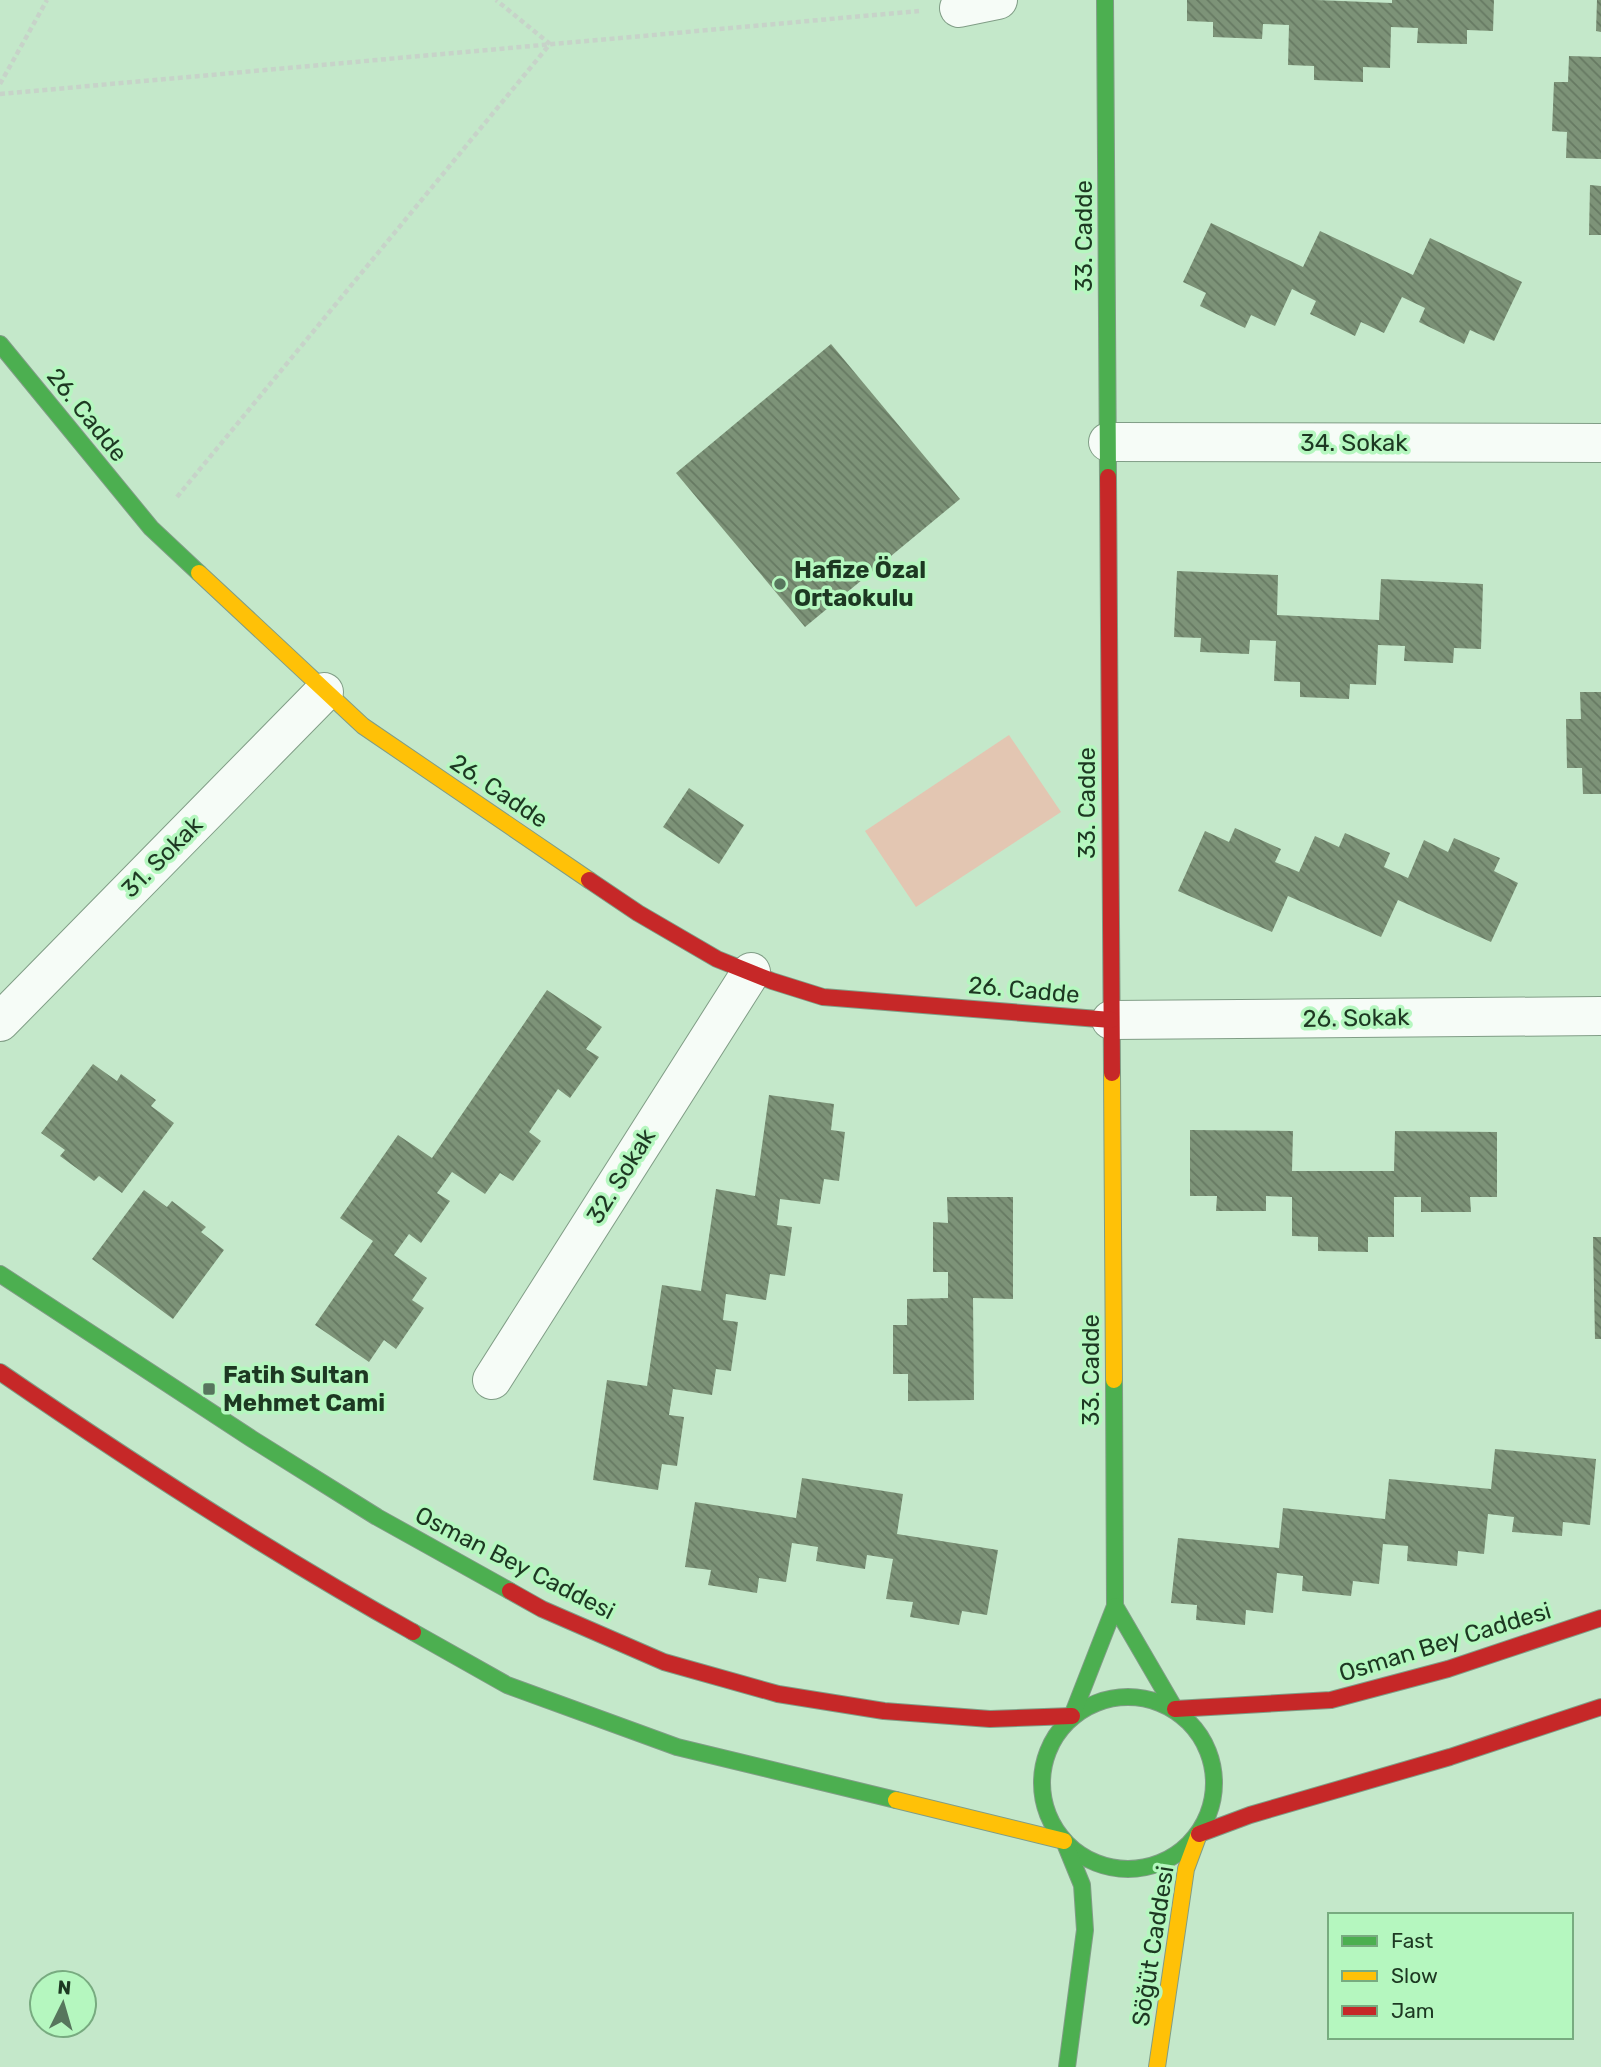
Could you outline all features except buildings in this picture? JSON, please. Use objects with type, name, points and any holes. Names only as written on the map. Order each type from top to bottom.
[{"type":"main road","name":"33. Cadde","points":[[1072,1716],[1115,1606],[1105,0]]},
{"type":"main road","name":"26. Cadde","points":[[0,344],[151,528],[324,692],[363,726],[638,913],[717,959],[822,997],[1111,1020]]},
{"type":"main road","name":"Osman Bey Caddesi","points":[[0,1274],[251,1439],[377,1517],[542,1609],[664,1662],[778,1695],[884,1711],[990,1718],[1072,1716]]},
{"type":"main road","points":[[0,1372],[85,1430],[335,1588],[507,1685],[677,1747],[1064,1841],[1084,1857],[1107,1867],[1133,1869],[1159,1865],[1181,1852],[1199,1834],[1210,1812],[1215,1790],[1214,1766],[1206,1744],[1193,1724],[1175,1709],[1150,1699],[1123,1696],[1096,1702],[1072,1716],[1054,1737],[1043,1763],[1041,1791],[1048,1818],[1064,1841],[1082,1885],[1085,1930],[1067,2067]]},
{"type":"main road","name":"33. Cadde","points":[[1115,1606],[1175,1709]]},
{"type":"main road","name":"Osman Bey Caddesi","points":[[1175,1709],[1331,1700],[1448,1669],[1601,1618]]},
{"type":"main road","points":[[1199,1834],[1250,1815],[1450,1757],[1601,1707]]},
{"type":"main road","name":"Söğüt Caddesi","points":[[1157,2067],[1186,1868],[1199,1834]]},
{"type":"street","points":[[959,8],[998,0]]},
{"type":"street","name":"34. Sokak","points":[[1108,442],[1601,443]]},
{"type":"street","name":"31. Sokak","points":[[0,1022],[324,692]]},
{"type":"street","name":"32. Sokak","points":[[492,1380],[751,972]]},
{"type":"street","name":"26. Sokak","points":[[1111,1020],[1601,1016]]},
{"type":"path","points":[[0,84],[47,0]]},
{"type":"path","points":[[496,0],[550,44]]},
{"type":"path","points":[[0,94],[959,8]]},
{"type":"path","points":[[151,528],[550,44]]},
{"type":"shaded area","points":[[1009,735],[1061,812],[916,907],[865,831]]},
{"type":"traffic: fast","points":[[1105,0],[1108,477]]},
{"type":"traffic: fast","points":[[0,344],[151,528],[199,573]]},
{"type":"traffic: fast","points":[[0,1274],[252,1439],[377,1517],[510,1591]]},
{"type":"traffic: fast","points":[[1114,1380],[1115,1606]]},
{"type":"traffic: fast","points":[[1072,1716],[1115,1606],[1175,1709]]},
{"type":"traffic: fast","points":[[413,1632],[507,1685],[677,1747],[896,1800]]},
{"type":"traffic: fast","points":[[1128,1697],[1161,1703],[1189,1722],[1208,1750],[1214,1783],[1208,1816],[1189,1844],[1161,1863],[1128,1869],[1095,1863],[1067,1844],[1048,1816],[1042,1783],[1048,1750],[1067,1722],[1095,1703],[1128,1697]]},
{"type":"traffic: fast","points":[[1064,1841],[1082,1885],[1085,1930],[1067,2067]]},
{"type":"traffic: slow","points":[[199,573],[363,726],[589,880]]},
{"type":"traffic: slow","points":[[1112,1073],[1114,1380]]},
{"type":"traffic: slow","points":[[896,1800],[1064,1841]]},
{"type":"traffic: slow","points":[[1157,2067],[1186,1869],[1199,1834]]},
{"type":"traffic: jam","points":[[1108,477],[1112,1073]]},
{"type":"traffic: jam","points":[[589,880],[638,913],[717,959],[772,981],[823,997],[1111,1020]]},
{"type":"traffic: jam","points":[[0,1372],[204,1507],[413,1632]]},
{"type":"traffic: jam","points":[[510,1591],[542,1609],[664,1662],[778,1694],[884,1711],[990,1719],[1072,1716]]},
{"type":"traffic: jam","points":[[1175,1709],[1331,1700],[1448,1669],[1601,1618]]},
{"type":"traffic: jam","points":[[1199,1834],[1250,1815],[1450,1757],[1601,1707]]},
{"type":"place","name":"Hafize Özal Ortaokulu","points":[[780,584]]},
{"type":"place","name":"Fatih Sultan Mehmet Cami","points":[[209,1389]]}]
